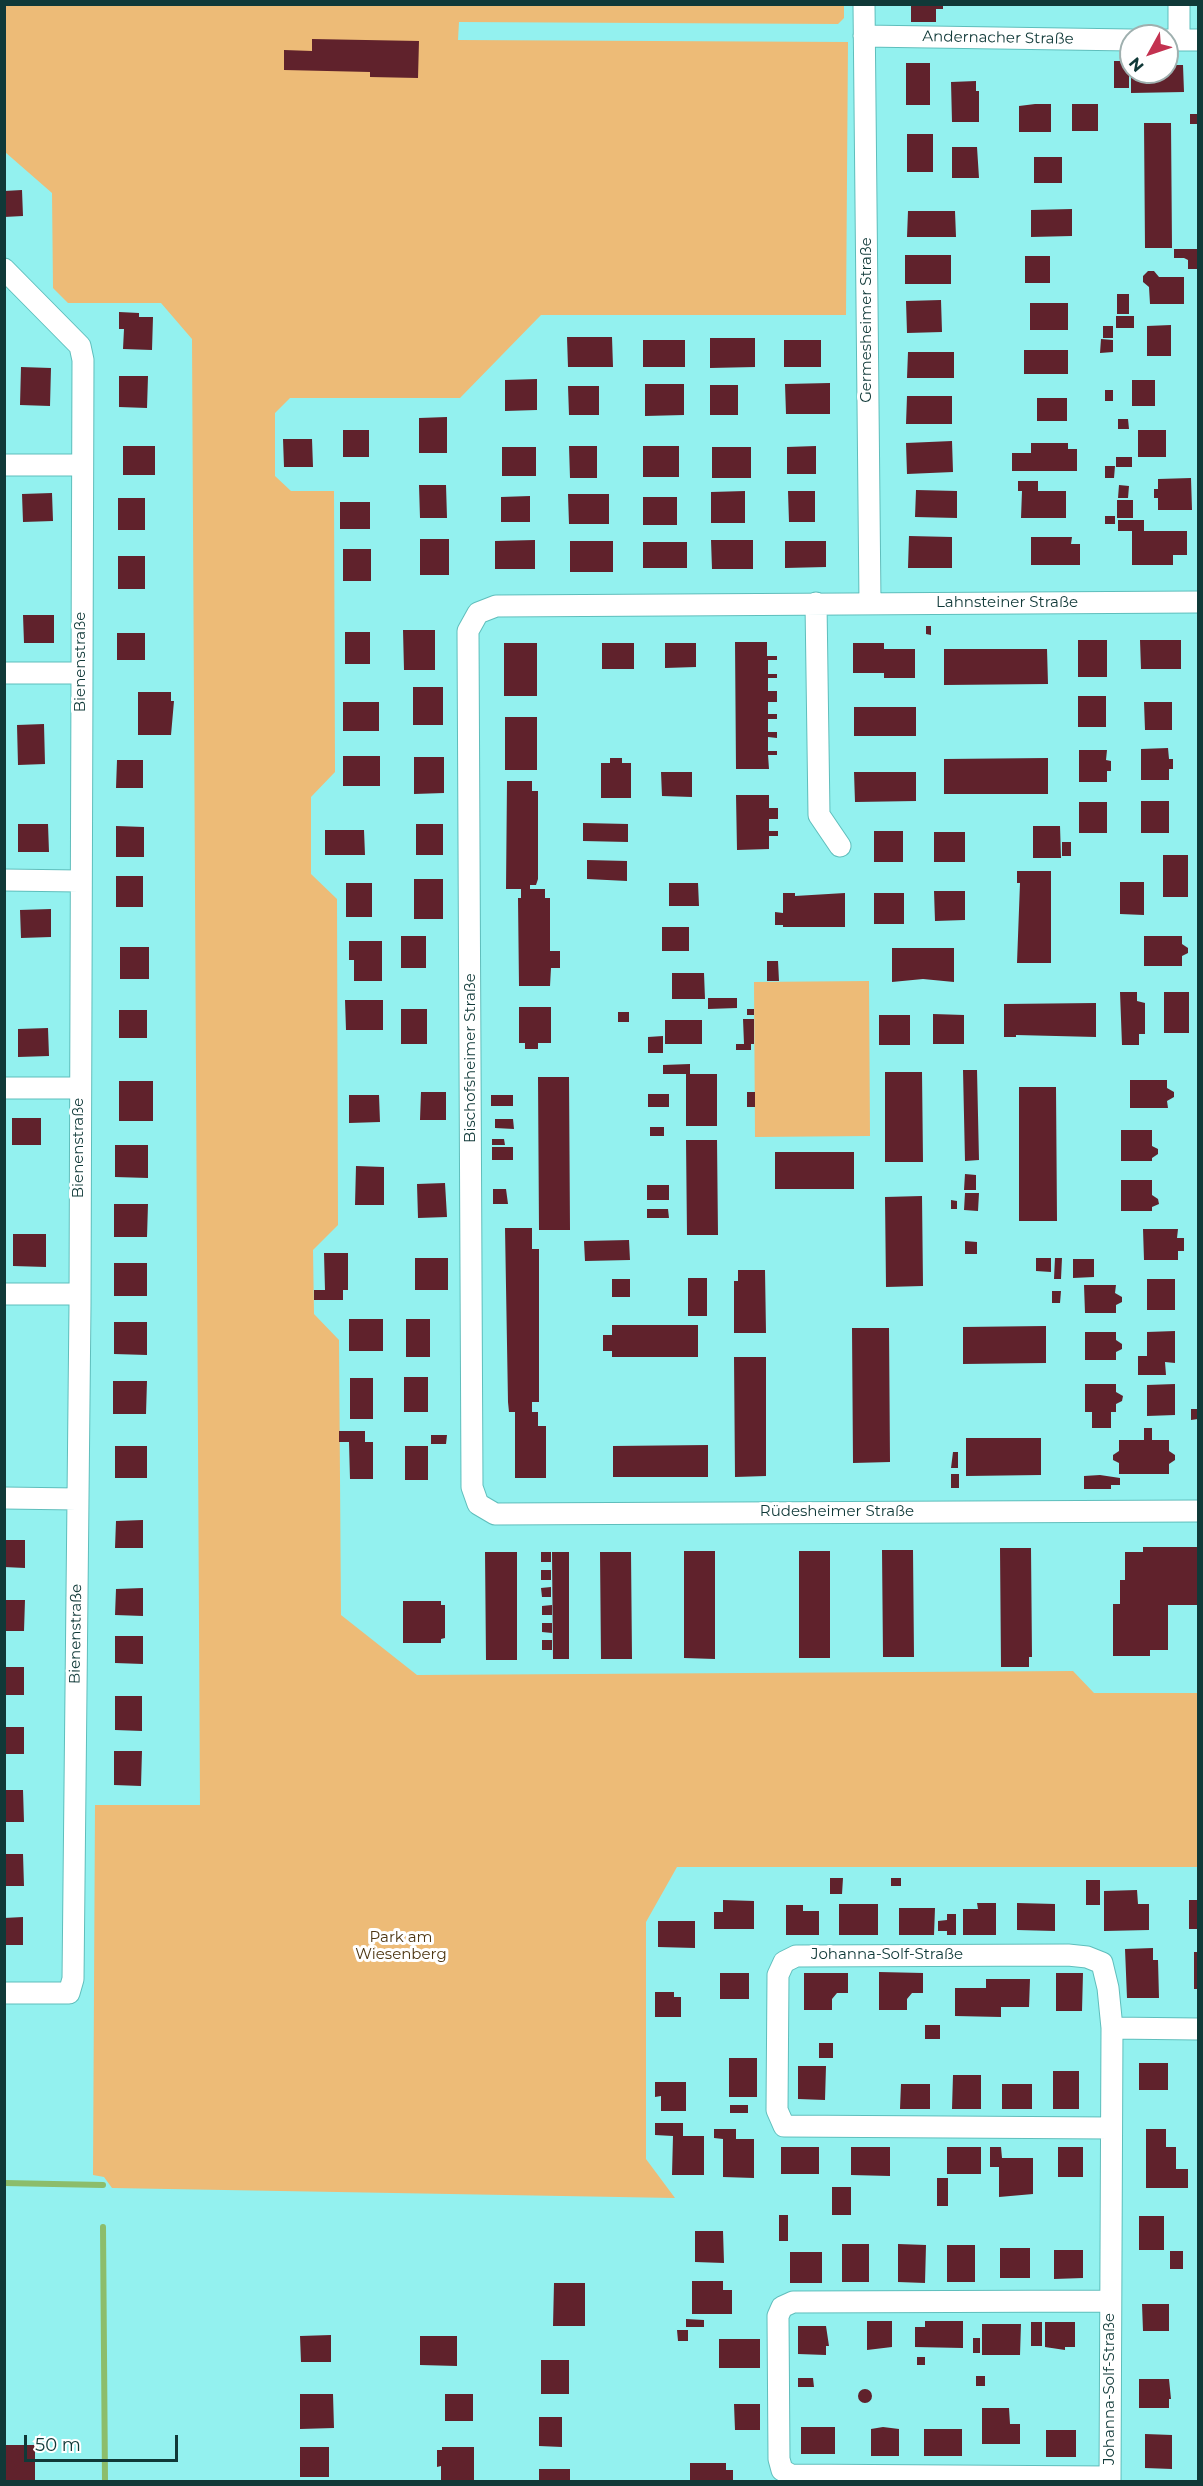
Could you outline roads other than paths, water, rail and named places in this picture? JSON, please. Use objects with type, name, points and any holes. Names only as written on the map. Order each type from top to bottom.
[{"type":"street","name":"Germesheimer Straße","points":[[864,4],[870,603]]},
{"type":"street","points":[[1179,4],[1182,40]]},
{"type":"street","name":"Andernacher Straße","points":[[864,36],[1119,40]]},
{"type":"street","name":"Bienenstraße","points":[[4,269],[80,346],[83,360],[79,1294],[72,1978],[69,1993],[4,1993]]},
{"type":"street","points":[[4,465],[82,465]]},
{"type":"street","name":"Lahnsteiner Straße","points":[[478,613],[496,606],[1198,602]]},
{"type":"street","points":[[816,603],[819,815],[840,846]]},
{"type":"street","name":"Bischofsheimer Straße","points":[[478,613],[468,631],[468,665],[472,1487],[478,1504]]},
{"type":"street","points":[[4,673],[81,673]]},
{"type":"street","points":[[4,880],[79,881]]},
{"type":"street","points":[[4,1088],[79,1088]]},
{"type":"street","points":[[4,1294],[79,1294]]},
{"type":"street","points":[[4,1498],[77,1498]]},
{"type":"street","name":"Rüdesheimer Straße","points":[[478,1504],[495,1515],[1198,1511]]},
{"type":"street","name":"Johanna-Solf-Straße","points":[[1109,2301],[793,2302],[782,2307],[778,2316],[779,2459],[782,2470],[791,2475],[1110,2479],[1112,2028],[1102,1963],[1087,1957],[1068,1955],[796,1956],[784,1962],[778,1975],[777,2110],[784,2126],[1110,2128]]},
{"type":"street","points":[[1112,2028],[1198,2028]]},
{"type":"waterway","points":[[4,2183],[103,2185]]},
{"type":"waterway","points":[[103,2227],[105,2482]]},
{"type":"park label","name":"Park am Wiesenberg","points":[[401,1946]]}]
